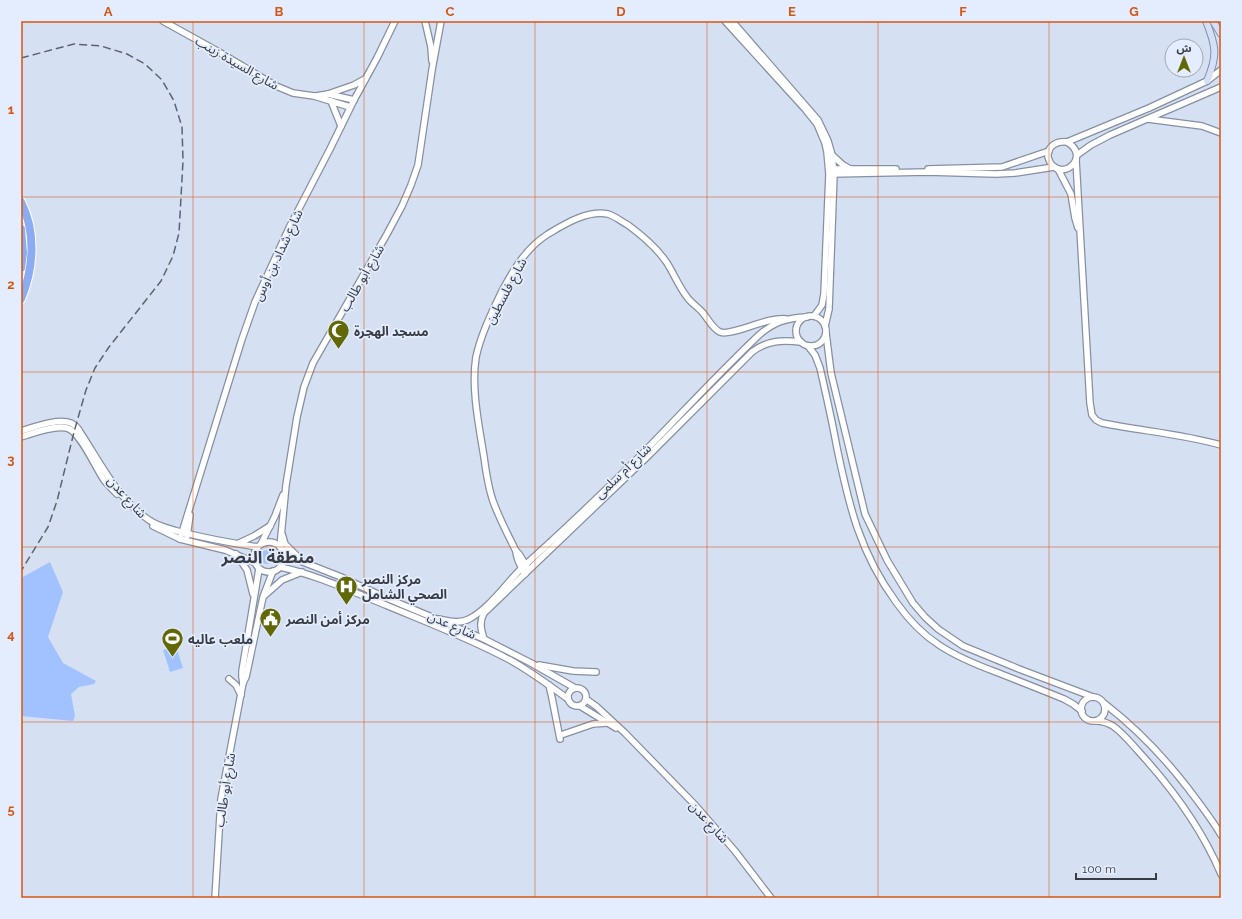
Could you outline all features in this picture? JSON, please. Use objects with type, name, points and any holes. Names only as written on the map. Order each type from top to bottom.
[{"type":"highway","points":[[21,202],[29,222],[31,252],[27,281],[21,299]]},
{"type":"highway","points":[[21,229],[23,253],[21,268]]},
{"type":"main road","points":[[1206,21],[1215,48],[1213,64],[1207,81]]},
{"type":"main road","points":[[1213,21],[1221,34]]},
{"type":"street","name":"شارع السيدة زينب","points":[[163,21],[276,86],[293,93],[314,96],[350,107]]},
{"type":"street","name":"شارع شداد بن أوس","points":[[183,539],[192,501],[242,339],[255,302],[287,232],[350,107],[396,21]]},
{"type":"street","name":"شارع أبو طالب","points":[[425,21],[431,46],[432,70]]},
{"type":"street","name":"شارع أبو طالب","points":[[281,548],[281,532],[286,485],[297,417],[304,387],[309,371],[402,206],[416,171],[441,21]]},
{"type":"street","points":[[725,21],[805,109],[817,124],[826,143],[834,183],[829,309],[826,326],[831,373],[865,514],[887,560],[913,603],[938,629],[963,646],[1101,700],[1136,730],[1165,760],[1200,804],[1221,835]]},
{"type":"street","points":[[732,21],[818,120],[825,131],[832,155],[824,298],[822,305],[814,316]]},
{"type":"street","points":[[1068,142],[1149,108],[1207,81],[1221,70]]},
{"type":"street","points":[[328,94],[366,79]]},
{"type":"street","points":[[831,171],[848,174],[927,172],[996,174],[1056,168],[1063,170],[1073,165],[1076,158],[1091,145],[1110,134],[1221,87]]},
{"type":"street","name":"شارع السيدة زينب","points":[[314,96],[328,94],[354,100]]},
{"type":"street","points":[[331,101],[341,126]]},
{"type":"street","points":[[1148,119],[1194,124],[1221,133]]},
{"type":"street","points":[[1079,232],[1071,194],[1056,168],[1049,160],[1049,151],[1056,142],[1068,142],[1074,147],[1076,158],[1079,232],[1090,403],[1094,418],[1099,422],[1106,424],[1183,436],[1221,445]]},
{"type":"street","points":[[831,171],[852,169],[994,168],[1007,166],[1049,151]]},
{"type":"street","points":[[832,155],[843,165],[852,169]]},
{"type":"street","points":[[834,183],[841,177],[848,174]]},
{"type":"street","name":"شارع فلسطين","points":[[525,569],[516,555],[516,551],[495,506],[489,488],[477,407],[475,372],[476,356],[480,342],[498,301],[520,259],[536,243],[578,218],[594,214],[609,214],[635,230],[651,244],[666,262],[687,298],[700,309],[719,332],[727,333],[769,320],[779,318],[786,319]]},
{"type":"street","points":[[826,326],[822,321],[814,316],[807,317],[801,320],[797,326],[797,337],[815,354],[820,368],[847,494],[855,523],[876,570],[902,610],[911,622],[924,634],[948,651],[968,661],[1064,699],[1082,711],[1087,719],[1106,723],[1117,729],[1157,773],[1193,822],[1219,863],[1221,874]]},
{"type":"street","name":"شارع أم سلمى","points":[[439,619],[456,622],[462,621],[481,611],[642,453],[759,335],[767,328],[786,319],[807,317]]},
{"type":"street","points":[[808,346],[818,344],[823,340],[826,333]]},
{"type":"street","name":"شارع أم سلمى","points":[[484,639],[481,619],[484,613],[525,569],[647,457],[752,352],[765,344],[777,341],[801,342]]},
{"type":"street","name":"شارع عدن","points":[[21,431],[54,423],[65,422],[73,424],[78,429],[116,488],[135,509],[149,521],[158,526],[217,541],[260,545]]},
{"type":"street","name":"شارع عدن","points":[[21,437],[56,428],[70,429],[83,444],[105,480],[144,521],[157,529],[183,539],[213,546],[236,554],[257,566]]},
{"type":"street","name":"شارع أبو طالب","points":[[260,545],[277,511],[286,485]]},
{"type":"street","points":[[238,544],[270,526]]},
{"type":"street","points":[[281,532],[286,544],[302,562]]},
{"type":"street","points":[[268,542],[274,543],[281,548],[284,555],[283,562],[280,567],[273,571],[267,572],[257,566],[254,559],[255,552],[260,545],[268,542]]},
{"type":"street","name":"شارع عدن","points":[[281,548],[302,562],[341,577],[384,597],[484,639],[576,688]]},
{"type":"street","points":[[236,554],[247,570],[254,596]]},
{"type":"street","name":"شارع أبو طالب","points":[[243,683],[242,677],[257,566]]},
{"type":"street","name":"شارع عدن","points":[[280,567],[302,572],[426,622],[490,650],[511,661],[568,699]]},
{"type":"street","name":"شارع أبو طالب","points":[[215,898],[221,799],[243,683],[246,677],[262,597],[273,571]]},
{"type":"street","points":[[262,597],[282,580],[302,572]]},
{"type":"street","points":[[534,665],[573,672],[596,672]]},
{"type":"street","points":[[229,679],[236,685],[241,695]]},
{"type":"street","points":[[549,685],[561,737],[592,724],[608,723]]},
{"type":"street","points":[[576,688],[582,689],[585,692],[585,702],[580,706],[572,705],[568,699],[569,692],[576,688]]},
{"type":"street","points":[[1082,711],[1083,703],[1088,698],[1093,697]]},
{"type":"street","name":"شارع عدن","points":[[586,699],[625,733],[718,831],[771,898]]},
{"type":"street","points":[[1096,721],[1105,713],[1104,704]]},
{"type":"street","name":"شارع عدن","points":[[580,706],[625,733]]},
{"type":"shaded area","points":[[264,550],[270,550],[274,554],[274,560],[270,564],[264,564],[260,560],[260,554]]},
{"type":"shaded area","points":[[50,562],[63,592],[48,637],[63,663],[96,681],[94,684],[79,687],[71,694],[75,716],[73,721],[21,716],[21,578]]},
{"type":"shaded area","name":"ملعب عاليه","points":[[176,646],[183,668],[170,672],[163,650]]},
{"type":"railway","points":[[21,58],[74,44],[101,46],[127,54],[145,64],[162,80],[174,101],[182,127],[183,161],[179,233],[173,256],[161,281],[109,347],[95,368],[86,390],[57,501],[48,527],[21,571]]},
{"type":"place","name":"مسجد الهجرة","points":[[338,350]]},
{"type":"place","name":"مركز النصر الصحي الشامل","points":[[347,606]]},
{"type":"place","name":"مركز أمن النصر","points":[[271,638]]},
{"type":"place","name":"ملعب عاليه","points":[[173,658]]},
{"type":"district","name":"منطقة النصر","points":[[268,557]]}]
